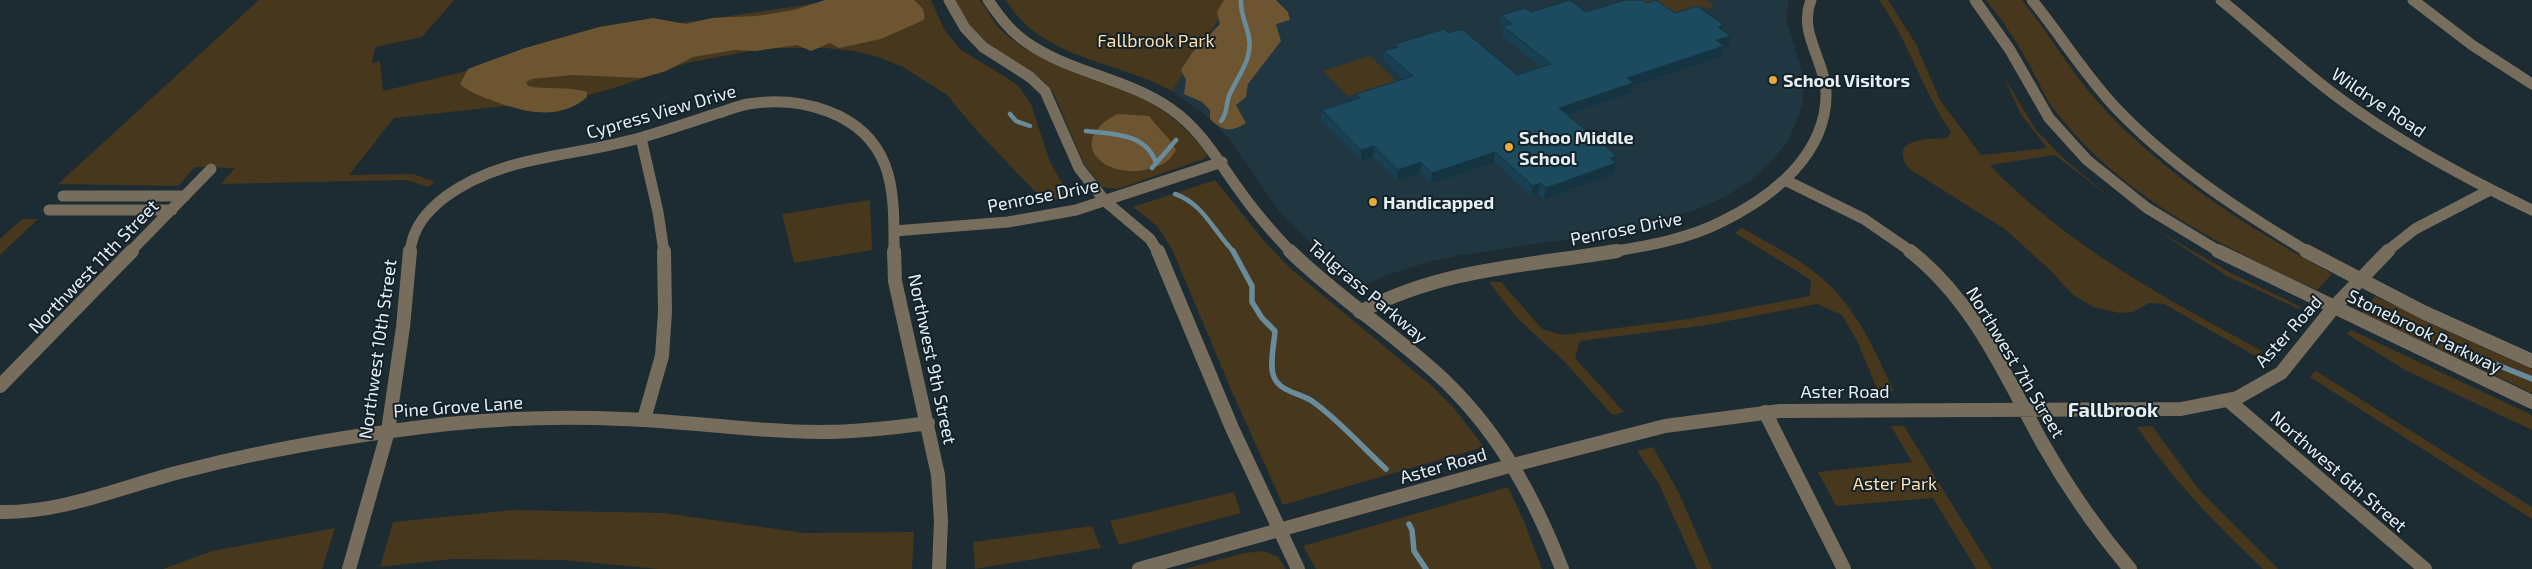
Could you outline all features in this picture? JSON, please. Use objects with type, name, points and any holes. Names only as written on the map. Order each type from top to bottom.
[{"type":"street","points":[[949,0],[965,28],[983,47],[1030,77],[1045,91],[1079,168],[1105,201],[1150,239],[1163,260],[1232,428],[1298,569]]},
{"type":"street","name":"Tallgrass Parkway","points":[[988,0],[1001,22],[1042,53],[1131,87],[1171,109],[1199,133],[1222,162],[1249,203],[1290,251],[1335,292],[1421,360],[1462,398],[1496,438],[1514,465],[1540,513],[1562,569]]},
{"type":"street","name":"Penrose Drive","points":[[1360,312],[1395,295],[1451,277],[1487,269],[1649,245],[1693,232],[1724,220],[1761,198],[1785,180],[1807,155],[1819,131],[1825,112],[1823,75],[1805,21],[1805,13],[1810,0]]},
{"type":"street","name":"Stonebrook Parkway","points":[[1975,0],[2010,50],[2045,112],[2071,144],[2104,175],[2147,208],[2198,240],[2532,402]]},
{"type":"street","name":"Stonebrook Parkway","points":[[2032,0],[2104,94],[2158,146],[2237,206],[2360,280],[2444,322],[2532,360]]},
{"type":"street","name":"Wildrye Road","points":[[2221,0],[2314,78],[2356,110],[2407,143],[2490,190],[2532,210]]},
{"type":"street","points":[[2413,0],[2472,45],[2532,84]]},
{"type":"street","name":"Cypress View Drive","points":[[464,183],[514,163],[640,138],[746,104],[782,101],[813,106]]},
{"type":"street","name":"Northwest 9th Street","points":[[813,106],[837,115],[858,128],[876,148],[885,165],[889,180],[894,231],[895,281],[928,422],[938,475],[941,521],[939,569]]},
{"type":"street","points":[[640,138],[658,212],[664,249],[665,312],[662,356],[644,419]]},
{"type":"street","name":"Penrose Drive","points":[[894,231],[1008,222],[1076,210],[1222,162]]},
{"type":"street","name":"Northwest 11th Street","points":[[0,386],[211,169]]},
{"type":"street","name":"Northwest 7th Street","points":[[1785,180],[1841,206],[1878,227],[1916,255],[1953,292],[1980,331],[2052,460],[2079,502],[2130,569]]},
{"type":"street","name":"Northwest 10th Street","points":[[349,569],[388,431],[403,327],[412,235],[428,210],[464,183]]},
{"type":"street","name":"Aster Road","points":[[1139,569],[1660,426],[1712,417],[1821,409],[2181,409],[2229,400],[2255,390],[2281,373],[2334,307],[2391,246],[2415,229],[2490,190]]},
{"type":"street","points":[[62,196],[185,196]]},
{"type":"street","points":[[50,210],[172,210]]},
{"type":"street","name":"Northwest 6th Street","points":[[2229,400],[2425,569]]},
{"type":"street","points":[[1765,412],[1844,569]]},
{"type":"street","name":"Pine Grove Lane","points":[[0,512],[30,512],[59,507],[173,473],[258,453],[388,431],[525,419],[644,419],[819,432],[876,430],[928,422]]},
{"type":"shaded area","points":[[825,0],[914,0],[924,11],[924,20],[881,39],[839,48],[830,43],[811,51],[797,45],[756,51],[735,50],[693,57],[666,71],[642,78],[572,75],[532,79],[526,82],[528,86],[587,92],[587,97],[576,105],[565,110],[552,112],[528,111],[515,108],[479,95],[460,84],[468,69],[525,48],[599,27],[653,18],[686,24],[712,18],[757,16],[794,10]]},
{"type":"shaded area","points":[[1224,0],[1276,0],[1288,12],[1290,20],[1276,24],[1281,41],[1248,84],[1246,97],[1236,105],[1246,123],[1231,129],[1223,128],[1215,123],[1210,119],[1210,110],[1202,102],[1184,94],[1186,80],[1181,70],[1192,53],[1220,24],[1217,12]]},
{"type":"shaded area","name":"Schoo Middle School","points":[[1231,0],[1789,0],[1786,19],[1801,68],[1804,87],[1802,106],[1789,140],[1768,165],[1751,180],[1725,197],[1693,211],[1628,230],[1456,256],[1428,262],[1390,274],[1357,289],[1281,214],[1228,137],[1204,114],[1172,91]]},
{"type":"shaded area","points":[[1117,114],[1149,116],[1176,150],[1165,163],[1152,168],[1135,171],[1120,170],[1107,165],[1097,158],[1092,148],[1093,137],[1101,125]]},
{"type":"green space","points":[[259,0],[454,0],[422,37],[375,47],[372,63],[380,61],[383,91],[646,28],[826,2],[826,0],[931,0],[944,29],[960,49],[1018,85],[1031,104],[1050,162],[1061,181],[1074,195],[1045,202],[977,131],[947,95],[903,67],[878,57],[853,51],[825,48],[767,48],[687,63],[578,98],[394,118],[349,175],[413,174],[435,182],[428,187],[407,180],[221,184],[235,168],[195,167],[178,186],[58,184]]},
{"type":"green space","points":[[955,0],[980,0],[997,26],[1030,51],[1067,68],[1126,90],[1153,104],[1171,116],[1194,138],[1207,154],[1206,158],[1118,189],[1102,187],[1084,164],[1054,94],[1045,82],[982,39],[971,27]]},
{"type":"green space","name":"Fallbrook Park","points":[[1006,0],[1231,0],[1172,91],[1059,47],[1039,35],[1021,20]]},
{"type":"green space","points":[[1627,0],[1706,0],[1715,6],[1706,9],[1701,6],[1665,18]]},
{"type":"green space","points":[[1879,0],[1888,0],[1916,44],[1940,100],[1981,155],[2047,148],[2020,113],[2004,77],[2036,130],[2063,158],[2115,201],[2055,155],[1990,165],[2010,185],[2057,226],[2113,265],[2142,284],[2262,351],[2255,356],[2164,304],[2149,303],[2133,312],[2120,313],[2093,307],[2072,294],[2050,270],[2006,230],[1908,168],[1903,158],[1903,151],[1907,146],[1921,140],[1947,138],[1951,132],[1932,100],[1899,32]]},
{"type":"green space","points":[[1986,0],[2022,0],[2097,101],[2149,152],[2207,197],[2238,218],[2332,274],[2317,290],[2210,237],[2142,194],[2082,142],[2056,112],[2045,96],[2015,40]]},
{"type":"green space","points":[[1370,56],[1396,81],[1348,96],[1323,71]]},
{"type":"green space","points":[[1215,180],[1264,241],[1291,269],[1432,386],[1453,407],[1484,447],[1283,505],[1233,394],[1172,249],[1157,226],[1133,207]]},
{"type":"green space","points":[[870,200],[872,250],[794,263],[782,214]]},
{"type":"green space","points":[[22,219],[38,219],[0,255],[0,239]]},
{"type":"green space","points":[[1742,228],[1804,264],[1835,291],[1846,303],[1864,331],[1894,391],[1878,391],[1858,343],[1842,315],[1817,304],[1707,325],[1580,341],[1575,358],[1624,412],[1612,415],[1565,362],[1517,318],[1489,282],[1501,282],[1542,329],[1563,335],[1688,319],[1810,296],[1811,280],[1735,233]]},
{"type":"green space","points":[[2155,229],[2231,273],[2301,307],[2299,309],[2227,276]]},
{"type":"green space","points":[[2375,296],[2453,334],[2532,369],[2532,393],[2362,313]]},
{"type":"green space","points":[[2351,330],[2532,415],[2532,430],[2405,370],[2347,334]]},
{"type":"green space","points":[[2316,371],[2532,507],[2532,519],[2310,377]]},
{"type":"green space","name":"Aster Park","points":[[1891,426],[1904,426],[1992,569],[1976,569],[1933,498],[1836,506],[1818,472],[1912,462]]},
{"type":"green space","points":[[2152,426],[2200,491],[2278,569],[2263,569],[2196,501],[2165,465],[2137,427]]},
{"type":"green space","points":[[1653,447],[1678,491],[1712,569],[1697,569],[1659,484],[1637,451]]},
{"type":"green space","points":[[1508,487],[1523,519],[1542,569],[1316,569],[1303,546]]},
{"type":"green space","points":[[1234,492],[1241,513],[1119,545],[1110,521]]},
{"type":"green space","points":[[513,510],[664,513],[804,533],[914,532],[912,569],[659,569],[562,560],[452,559],[380,567],[393,522]]},
{"type":"green space","points":[[1092,526],[1101,548],[975,569],[973,542]]},
{"type":"green space","points":[[335,528],[322,569],[163,569],[212,551]]},
{"type":"green space","points":[[1263,551],[1278,557],[1286,569],[1184,569],[1244,553]]},
{"type":"building","name":"Schoo Middle School","points":[[1570,0],[1586,12],[1625,0],[1642,0],[1646,3],[1656,0],[1675,13],[1697,6],[1724,25],[1718,27],[1731,36],[1716,40],[1724,46],[1627,78],[1633,83],[1559,108],[1617,156],[1610,158],[1616,163],[1546,188],[1540,183],[1533,186],[1495,152],[1432,173],[1421,162],[1398,170],[1374,146],[1361,150],[1322,110],[1360,98],[1356,94],[1413,76],[1384,51],[1398,47],[1395,44],[1444,29],[1448,33],[1462,29],[1517,75],[1551,64],[1503,26],[1512,24],[1501,15],[1525,8],[1531,12]]},
{"type":"waterway","points":[[1221,121],[1229,96],[1244,68],[1249,54],[1249,38],[1241,0]]},
{"type":"waterway","points":[[1010,114],[1016,121],[1030,126]]},
{"type":"waterway","points":[[1086,131],[1137,140],[1151,153],[1156,163]]},
{"type":"waterway","points":[[1152,168],[1176,140]]},
{"type":"waterway","points":[[1175,194],[1194,204],[1234,252]]},
{"type":"waterway","points":[[1233,251],[1252,286],[1252,302],[1262,318],[1275,331],[1272,367],[1277,382],[1285,389],[1307,398],[1322,408],[1386,469]]},
{"type":"waterway","points":[[2458,349],[2532,379]]},
{"type":"waterway","points":[[1409,524],[1412,530],[1414,551],[1426,569]]},
{"type":"place","name":"School Visitors","points":[[1773,80]]},
{"type":"place","name":"Schoo Middle School","points":[[1509,147]]},
{"type":"place","name":"Handicapped","points":[[1373,202]]},
{"type":"district","name":"Fallbrook","points":[[2113,409]]}]
